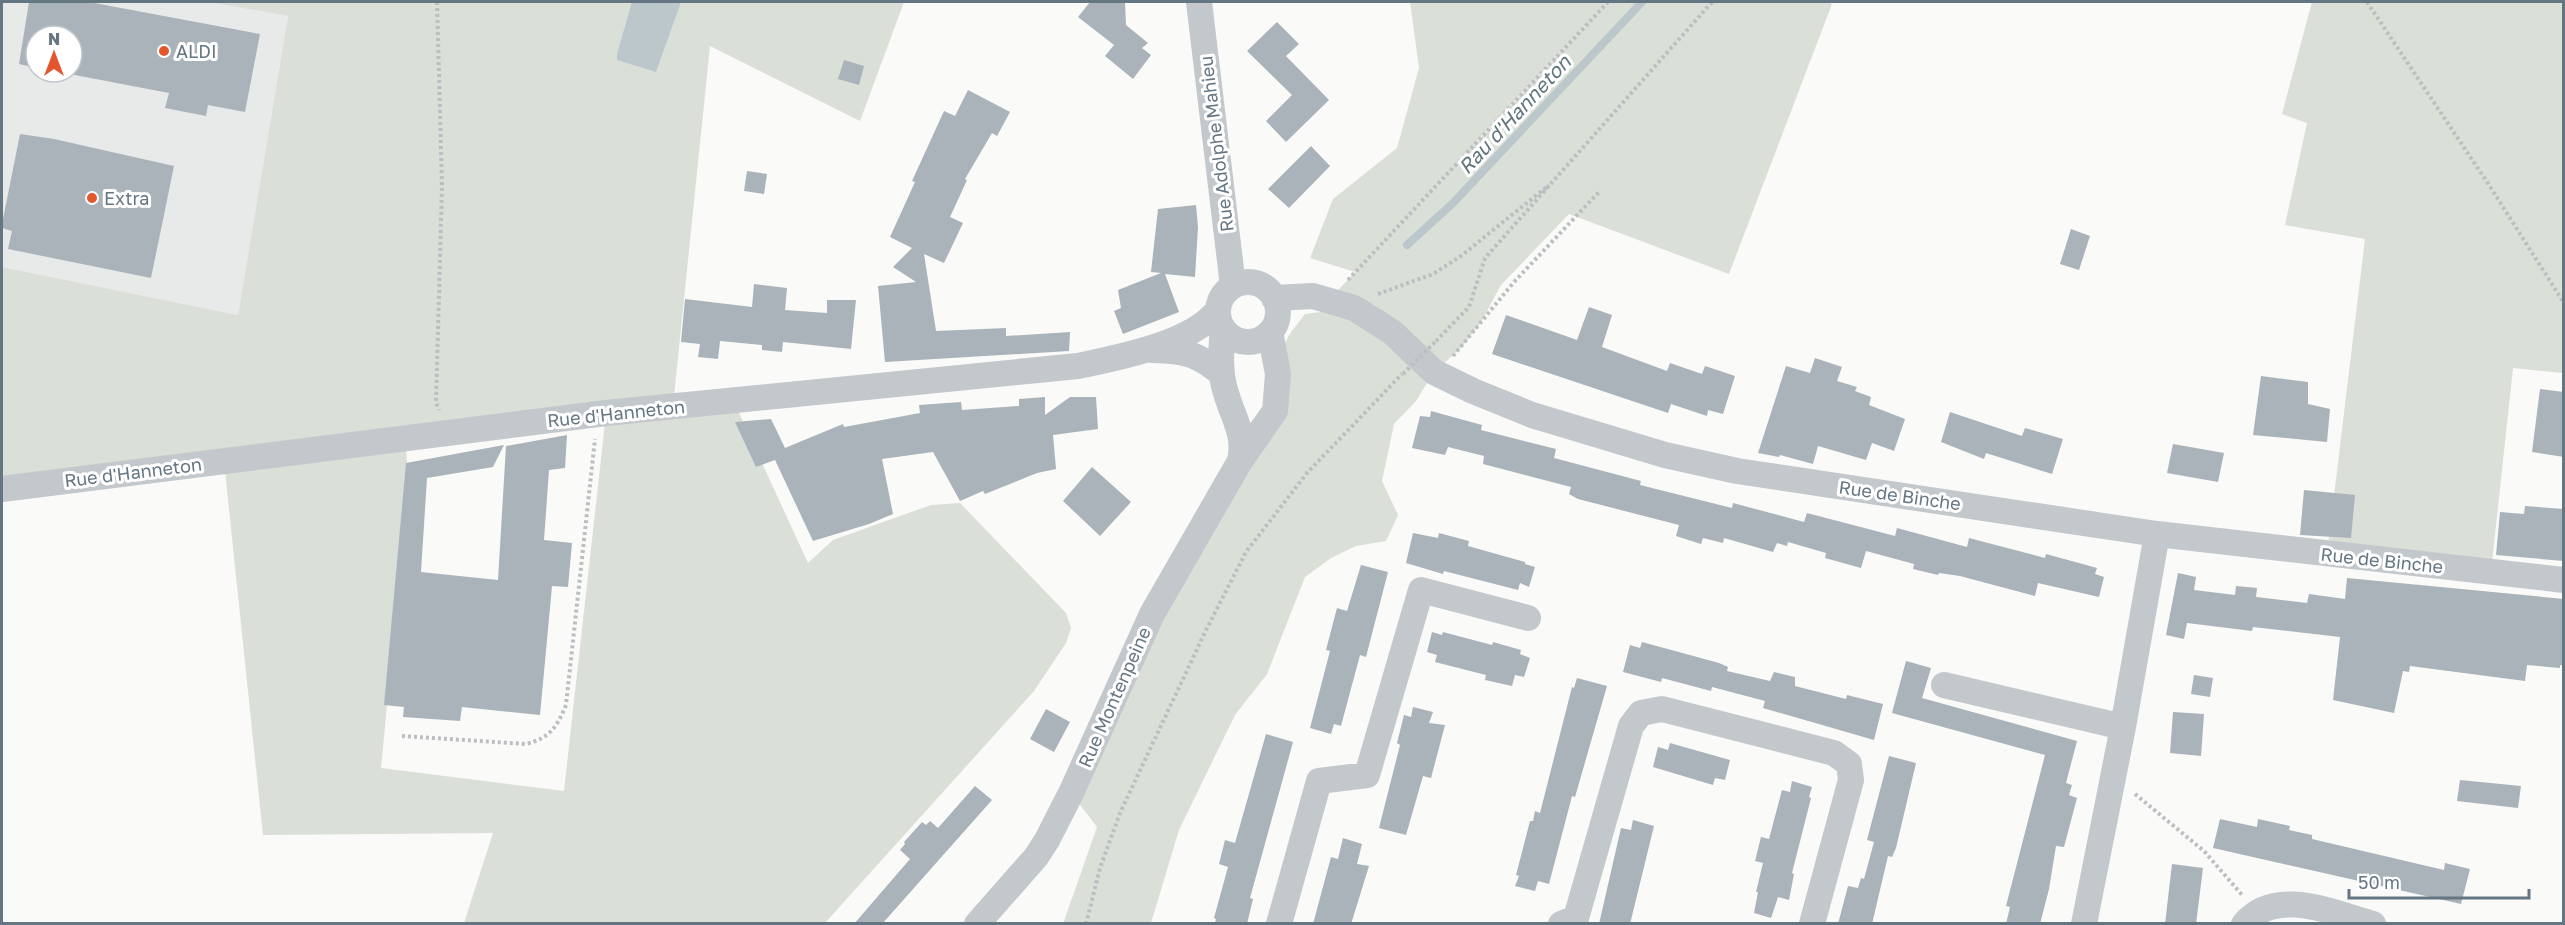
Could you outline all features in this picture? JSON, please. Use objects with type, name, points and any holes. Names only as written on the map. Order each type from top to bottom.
[{"type":"street","name":"Rue Adolphe Mahieu","points":[[1199,2],[1233,286]]},
{"type":"street","points":[[1242,283],[1261,285],[1274,298],[1278,316],[1270,332],[1262,338],[1242,341],[1227,333],[1220,319],[1220,300],[1233,286],[1242,283]]},
{"type":"street","name":"Rue de Binche","points":[[1274,298],[1313,296],[1354,308],[1392,332],[1434,372],[1532,415],[1665,455],[1737,471],[2157,534],[2564,579]]},
{"type":"street","name":"Rue d'Hanneton","points":[[2,489],[449,432],[1078,366],[1150,350],[1202,325],[1220,319]]},
{"type":"street","name":"Rue Montenpeine","points":[[1220,319],[1222,375],[1226,394],[1241,430],[1243,449],[1240,461]]},
{"type":"street","name":"Rue Montenpeine","points":[[977,924],[1036,857],[1052,831],[1152,614],[1240,461],[1275,411],[1278,374],[1270,332]]},
{"type":"street","points":[[1150,350],[1183,351],[1206,361],[1222,375]]},
{"type":"street","points":[[2084,924],[2123,727],[2157,534]]},
{"type":"street","points":[[1279,924],[1319,782],[1367,775],[1421,590],[1528,618]]},
{"type":"street","points":[[1944,685],[2123,727]]},
{"type":"street","points":[[1561,924],[1576,918],[1631,726],[1641,713],[1662,709],[1834,753],[1849,764],[1851,780],[1812,924]]},
{"type":"street","points":[[2251,918],[2280,903],[2303,906],[2373,924]]},
{"type":"path","points":[[437,2],[442,186],[436,403],[449,432]]},
{"type":"path","points":[[1329,300],[1608,2]]},
{"type":"path","points":[[1086,924],[1100,868],[1120,813],[1245,552],[1307,473],[1469,307],[1485,258],[1712,2]]},
{"type":"path","points":[[2367,2],[2489,185],[2564,303]]},
{"type":"path","points":[[1377,294],[1432,274],[1461,256],[1559,176]]},
{"type":"path","points":[[1434,372],[1460,349],[1514,282],[1599,192]]},
{"type":"path","points":[[402,736],[526,744],[540,740],[559,723],[566,705],[598,415]]},
{"type":"path","points":[[2113,776],[2204,851],[2251,918]]},
{"type":"shaded area","points":[[2,2],[208,2],[288,16],[238,315],[2,267]]},
{"type":"shaded area","points":[[208,2],[904,2],[860,121],[710,46],[673,406],[733,400],[808,563],[833,540],[931,505],[960,503],[1066,613],[1071,628],[1066,643],[1034,691],[825,923],[464,923],[493,833],[263,835],[224,461],[2,489],[2,267],[238,315],[288,16]],"holes":[[[606,414],[564,791],[381,768],[400,570],[407,461],[405,438]]]},
{"type":"shaded area","points":[[632,2],[681,2],[656,72],[617,60]]},
{"type":"shaded area","points":[[1410,2],[1828,2],[1832,4],[1729,274],[1569,214],[1501,285],[1480,324],[1460,349],[1434,372],[1416,401],[1394,424],[1382,481],[1398,515],[1386,541],[1356,546],[1331,558],[1305,577],[1267,674],[1235,715],[1179,830],[1151,923],[1063,924],[1097,827],[1071,793],[1133,653],[1275,411],[1282,348],[1291,332],[1305,314],[1352,308],[1329,300],[1355,272],[1310,258],[1333,199],[1397,148],[1419,68]],"holes":[[[1606,3],[1476,143],[1476,142]]]},
{"type":"shaded area","points":[[2312,2],[2563,2],[2563,373],[2513,368],[2491,572],[2327,554],[2365,239],[2285,225],[2307,123],[2282,114]]},
{"type":"building","name":"ALDI","points":[[29,2],[89,2],[260,34],[245,112],[208,105],[206,116],[165,108],[169,93],[84,77],[84,24],[25,24]]},
{"type":"building","points":[[1090,2],[1125,2],[1126,25],[1148,43],[1142,48],[1151,55],[1133,79],[1105,56],[1114,45],[1078,17]]},
{"type":"building","points":[[1277,22],[1299,44],[1286,56],[1329,100],[1286,142],[1266,121],[1292,95],[1247,51]]},
{"type":"building","name":"ALDI","points":[[24,33],[24,65],[19,64]]},
{"type":"building","points":[[844,60],[864,66],[859,85],[838,79]]},
{"type":"building","points":[[968,90],[1010,112],[997,136],[992,133],[965,179],[967,180],[950,217],[963,223],[944,263],[924,254],[936,331],[1006,328],[1006,336],[1070,332],[1069,351],[885,362],[878,286],[916,282],[893,267],[912,248],[890,237],[915,182],[912,181],[944,111],[955,116]]},
{"type":"building","name":"Extra","points":[[20,134],[54,139],[174,166],[151,278],[8,249],[12,231],[2,228],[2,224]]},
{"type":"building","points":[[1311,146],[1330,166],[1289,208],[1268,189]]},
{"type":"building","points":[[747,171],[767,174],[764,194],[744,191]]},
{"type":"building","points":[[1196,205],[1198,227],[1195,277],[1165,274],[1179,312],[1123,334],[1114,311],[1121,308],[1118,290],[1161,273],[1151,272],[1158,209]]},
{"type":"building","points":[[2071,229],[2090,236],[2079,270],[2060,264]]},
{"type":"building","points":[[754,284],[787,288],[785,310],[827,313],[827,300],[856,300],[851,349],[783,342],[782,352],[762,350],[762,345],[720,341],[718,359],[698,357],[700,344],[681,342],[685,299],[752,307]]},
{"type":"building","points":[[1589,307],[1612,315],[1602,347],[1667,371],[1670,363],[1702,374],[1705,366],[1735,376],[1723,414],[1708,410],[1707,416],[1671,404],[1668,413],[1492,354],[1506,315],[1577,340]]},
{"type":"building","points":[[1815,358],[1842,367],[1837,381],[1857,387],[1855,391],[1871,397],[1869,405],[1905,419],[1894,451],[1872,443],[1866,460],[1818,446],[1813,464],[1780,455],[1779,457],[1758,453],[1786,366],[1810,373]]},
{"type":"building","points":[[2261,376],[2308,382],[2308,404],[2330,409],[2327,442],[2253,435]]},
{"type":"building","points":[[2540,389],[2564,392],[2564,457],[2532,452]]},
{"type":"building","points":[[1045,397],[1045,415],[1070,397],[1096,397],[1098,429],[1053,435],[1056,469],[1037,473],[985,494],[983,491],[960,501],[933,452],[882,459],[893,514],[869,524],[813,541],[775,460],[756,467],[735,422],[771,419],[785,448],[843,424],[844,427],[920,413],[919,405],[961,402],[962,410],[1019,406],[1019,399]]},
{"type":"building","points":[[1431,411],[1482,425],[1481,430],[1556,449],[1554,458],[1641,481],[1640,485],[1732,508],[1733,503],[1804,522],[1807,513],[1895,536],[1897,528],[1967,547],[1969,538],[2045,558],[2046,554],[2097,568],[2095,574],[2104,577],[2099,597],[2038,583],[2035,596],[1960,576],[1939,573],[1938,575],[1913,569],[1914,564],[1866,551],[1861,568],[1825,558],[1826,553],[1788,542],[1787,546],[1777,543],[1773,552],[1724,538],[1723,543],[1703,538],[1701,544],[1676,536],[1679,525],[1578,499],[1569,494],[1571,487],[1483,464],[1484,456],[1448,447],[1445,455],[1412,448],[1420,416],[1430,417]]},
{"type":"building","points":[[1950,412],[2022,436],[2025,428],[2063,439],[2052,474],[1986,453],[1984,459],[1941,442]]},
{"type":"building","points":[[567,435],[565,468],[549,470],[544,540],[572,543],[568,587],[552,586],[540,715],[462,707],[460,721],[403,717],[404,707],[384,705],[406,463],[504,445],[493,467],[427,478],[421,572],[498,580],[506,446]]},
{"type":"building","points":[[2173,444],[2224,453],[2218,482],[2167,473]]},
{"type":"building","points":[[1092,467],[1131,502],[1100,536],[1063,501]]},
{"type":"building","points":[[2304,490],[2355,495],[2351,538],[2300,535]]},
{"type":"building","points":[[2525,506],[2564,509],[2564,561],[2496,555],[2500,512],[2524,514]]},
{"type":"building","points":[[1413,533],[1438,538],[1439,533],[1469,541],[1468,546],[1525,562],[1535,567],[1529,587],[1520,583],[1518,590],[1444,571],[1443,574],[1406,563]]},
{"type":"building","points":[[1361,565],[1388,572],[1366,657],[1360,655],[1341,726],[1334,724],[1331,734],[1310,728],[1330,651],[1326,650],[1337,608],[1347,611]]},
{"type":"building","points":[[2178,573],[2196,577],[2194,590],[2235,595],[2236,586],[2257,588],[2256,597],[2307,603],[2309,594],[2345,599],[2347,578],[2564,599],[2564,666],[2560,665],[2560,668],[2527,665],[2525,681],[2410,666],[2409,672],[2403,671],[2394,713],[2333,700],[2340,637],[2253,627],[2252,631],[2187,623],[2184,639],[2166,635]]},
{"type":"building","points":[[1432,632],[1442,635],[1443,632],[1492,645],[1493,642],[1521,650],[1520,654],[1530,658],[1524,677],[1515,675],[1512,686],[1485,680],[1486,675],[1435,662],[1437,655],[1427,652]]},
{"type":"building","points":[[1642,642],[1719,663],[1728,667],[1727,671],[1770,681],[1774,672],[1795,677],[1795,686],[1846,699],[1847,695],[1883,704],[1874,740],[1763,708],[1765,701],[1712,687],[1711,691],[1662,678],[1661,682],[1623,672],[1630,645],[1640,648]]},
{"type":"building","points":[[1906,661],[1931,668],[1922,698],[2077,741],[2066,783],[2072,785],[2069,795],[2077,798],[2064,847],[2056,846],[2040,924],[2006,924],[2010,907],[2006,906],[2045,755],[1892,713]]},
{"type":"building","points":[[2194,675],[2213,678],[2210,697],[2191,694]]},
{"type":"building","points":[[1577,678],[1607,686],[1575,797],[1572,796],[1549,884],[1538,881],[1535,891],[1515,886],[1519,876],[1516,875],[1530,821],[1533,821],[1535,811],[1540,813],[1572,687],[1574,688]]},
{"type":"building","points":[[1413,707],[1433,712],[1429,723],[1445,725],[1431,778],[1423,776],[1406,835],[1379,828],[1400,745],[1397,743],[1404,715],[1411,717]]},
{"type":"building","points":[[1046,709],[1070,722],[1054,752],[1030,739]]},
{"type":"building","points":[[2173,712],[2204,714],[2201,756],[2170,753]]},
{"type":"building","points":[[1266,734],[1293,742],[1250,898],[1253,899],[1247,924],[1215,924],[1216,919],[1214,918],[1228,867],[1219,864],[1225,840],[1235,843]]},
{"type":"building","points":[[1670,743],[1730,760],[1725,780],[1715,778],[1713,785],[1653,767],[1658,747],[1668,750]]},
{"type":"building","points":[[1889,756],[1916,763],[1896,848],[1892,857],[1888,856],[1872,924],[1838,924],[1848,886],[1858,888],[1861,878],[1864,879],[1874,842],[1867,840]]},
{"type":"building","points":[[2460,780],[2521,786],[2518,808],[2457,801]]},
{"type":"building","points":[[1792,781],[1812,787],[1809,797],[1811,798],[1792,873],[1794,874],[1789,900],[1778,897],[1771,918],[1754,913],[1763,863],[1755,861],[1761,837],[1769,839],[1782,790],[1790,792]]},
{"type":"building","points":[[975,786],[992,800],[882,924],[854,924],[910,859],[900,850],[904,842],[922,822],[926,825],[930,821],[938,828]]},
{"type":"building","points":[[2220,819],[2257,827],[2258,819],[2290,826],[2289,830],[2312,835],[2312,839],[2444,870],[2445,863],[2470,869],[2461,904],[2213,848]]},
{"type":"building","points":[[1633,820],[1654,826],[1630,924],[1599,924],[1621,828],[1631,830]]},
{"type":"building","points":[[1343,838],[1362,844],[1357,864],[1369,866],[1351,924],[1313,924],[1331,857],[1338,859]]},
{"type":"building","points":[[2172,864],[2203,868],[2196,924],[2165,924]]},
{"type":"waterway","name":"Rau d'Hanneton","points":[[1407,245],[1453,203],[1642,2]]},
{"type":"place","name":"ALDI","points":[[164,51]]},
{"type":"place","name":"Extra","points":[[92,198]]}]
